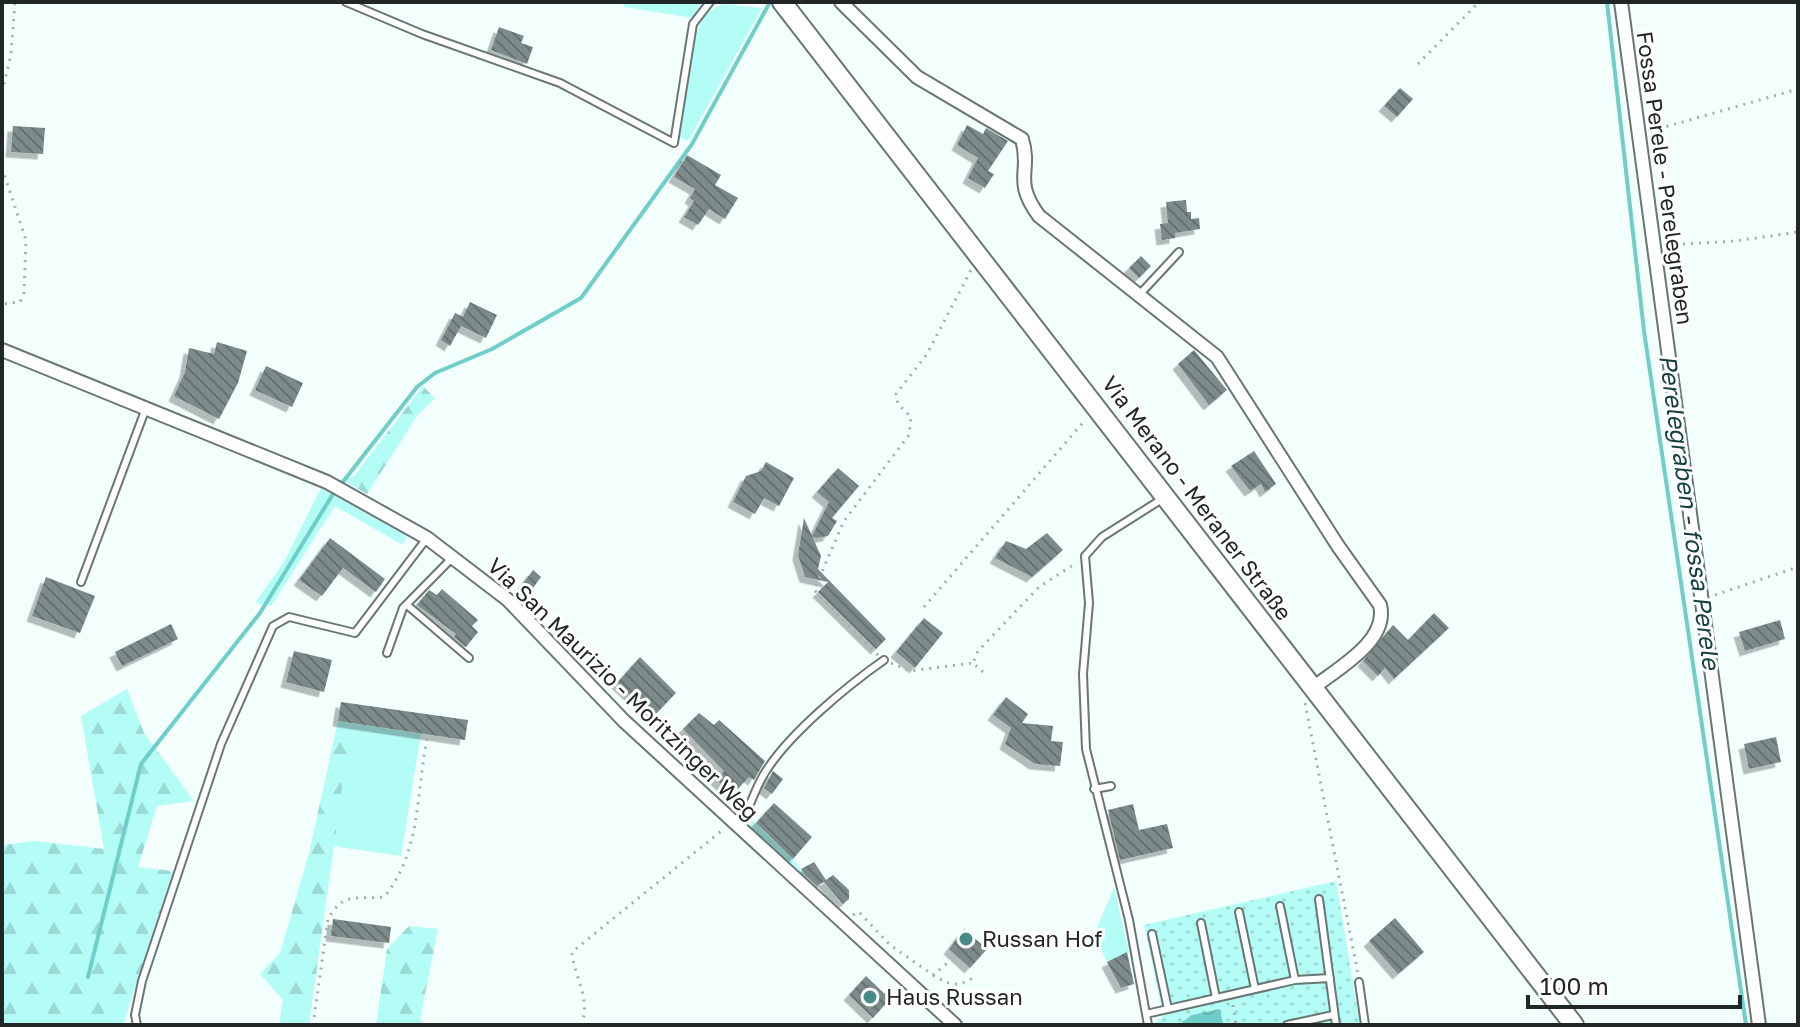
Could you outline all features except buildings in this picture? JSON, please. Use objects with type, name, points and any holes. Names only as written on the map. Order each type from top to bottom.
[{"type":"main road","name":"Via Merano - Meraner Straße","points":[[782,2],[1098,408],[1161,500],[1313,688],[1574,1025]]},
{"type":"street","points":[[841,2],[917,77],[1022,139],[1025,149],[1021,181],[1025,197],[1039,216],[1217,357],[1338,546],[1380,605],[1382,616],[1375,636],[1313,688]]},
{"type":"street","name":"Fossa Perele - Perelegraben","points":[[1621,2],[1704,598],[1759,1025]]},
{"type":"street","name":"Via San Maurizio - Moritzinger Weg","points":[[2,350],[327,482],[427,538],[508,600],[624,721],[955,1025]]},
{"type":"lane","points":[[346,2],[422,34],[560,83],[674,143],[693,24],[710,2]]},
{"type":"lane","points":[[1139,295],[1179,252]]},
{"type":"lane","points":[[81,582],[146,408]]},
{"type":"lane","points":[[1148,1025],[1129,920],[1086,749],[1083,674],[1089,603],[1085,556],[1102,537],[1161,500]]},
{"type":"lane","points":[[137,1025],[135,1015],[142,981],[221,744],[273,626],[289,617],[355,633],[427,538]]},
{"type":"lane","points":[[387,653],[407,605],[453,557]]},
{"type":"lane","points":[[407,605],[469,658]]},
{"type":"lane","points":[[736,824],[752,807],[755,791],[767,769],[836,695],[884,660]]},
{"type":"lane","points":[[1094,789],[1111,786]]},
{"type":"lane","points":[[1319,899],[1336,1025]]},
{"type":"lane","points":[[1280,906],[1295,980]]},
{"type":"lane","points":[[1239,912],[1255,989]]},
{"type":"lane","points":[[1201,923],[1216,998]]},
{"type":"lane","points":[[1152,934],[1168,1009]]},
{"type":"lane","points":[[1146,1014],[1295,980],[1330,978]]},
{"type":"lane","points":[[1359,982],[1365,1025]]},
{"type":"lane","points":[[1287,1025],[1333,1015]]},
{"type":"path","points":[[2,92],[11,55],[15,2]]},
{"type":"path","points":[[1418,64],[1479,2]]},
{"type":"path","points":[[1639,135],[1798,89]]},
{"type":"path","points":[[2,168],[26,240],[24,293],[20,302],[2,304]]},
{"type":"path","points":[[1655,246],[1735,241],[1798,232]]},
{"type":"path","points":[[983,672],[973,663],[910,671],[884,660],[814,590],[844,521],[909,435],[911,417],[898,404],[896,394],[927,354],[969,271],[984,259]]},
{"type":"path","points":[[924,607],[1098,408]]},
{"type":"path","points":[[973,663],[978,651],[1039,587],[1085,556]]},
{"type":"path","points":[[1704,598],[1798,567]]},
{"type":"path","points":[[1313,688],[1305,702],[1306,716],[1359,982]]},
{"type":"path","points":[[313,1025],[328,919],[337,904],[346,898],[384,897],[397,881],[412,840],[428,734]]},
{"type":"path","points":[[581,1025],[585,998],[572,952],[736,824]]},
{"type":"path","points":[[848,926],[853,914],[859,912],[890,945],[948,984],[962,985],[974,977]]},
{"type":"path","points":[[933,975],[951,960]]},
{"type":"path","points":[[1231,995],[1236,1025]]},
{"type":"green space","points":[[624,2],[701,2],[693,18],[624,7]]},
{"type":"green space","points":[[722,4],[762,8],[688,141],[680,137],[693,45],[703,15]]},
{"type":"green space","points":[[423,386],[435,398],[417,416],[367,494],[341,479],[354,476]]},
{"type":"green space","points":[[321,488],[407,536],[403,545],[335,506],[271,606],[255,603],[284,562]]},
{"type":"green space","points":[[127,689],[144,733],[194,801],[157,806],[138,867],[173,871],[123,1025],[2,1025],[2,845],[35,841],[104,849],[81,716]]},
{"type":"green space","points":[[338,721],[351,723],[309,1025],[279,1025],[283,1000],[260,974],[280,953],[309,853]]},
{"type":"green space","points":[[351,723],[421,733],[401,856],[332,846]]},
{"type":"green space","points":[[751,819],[793,859],[814,888],[750,828]]},
{"type":"green space","points":[[1336,881],[1360,1025],[1154,1025],[1163,1015],[1144,925]]},
{"type":"green space","points":[[1114,887],[1129,952],[1107,962],[1094,935]]},
{"type":"green space","points":[[409,926],[438,929],[420,1019],[424,1025],[376,1025],[387,949]]},
{"type":"water","points":[[1220,1009],[1223,1025],[1182,1025],[1192,1015]]},
{"type":"waterway","points":[[342,483],[417,387],[435,373],[492,349],[581,298],[692,144],[770,2]]},
{"type":"waterway","name":"Perelegraben - fossa Perele","points":[[1607,2],[1644,331],[1746,1025]]},
{"type":"waterway","points":[[88,977],[141,764],[260,613],[333,494]]},
{"type":"place","name":"Russan Hof","points":[[966,939]]},
{"type":"place","name":"Haus Russan","points":[[870,997]]}]
